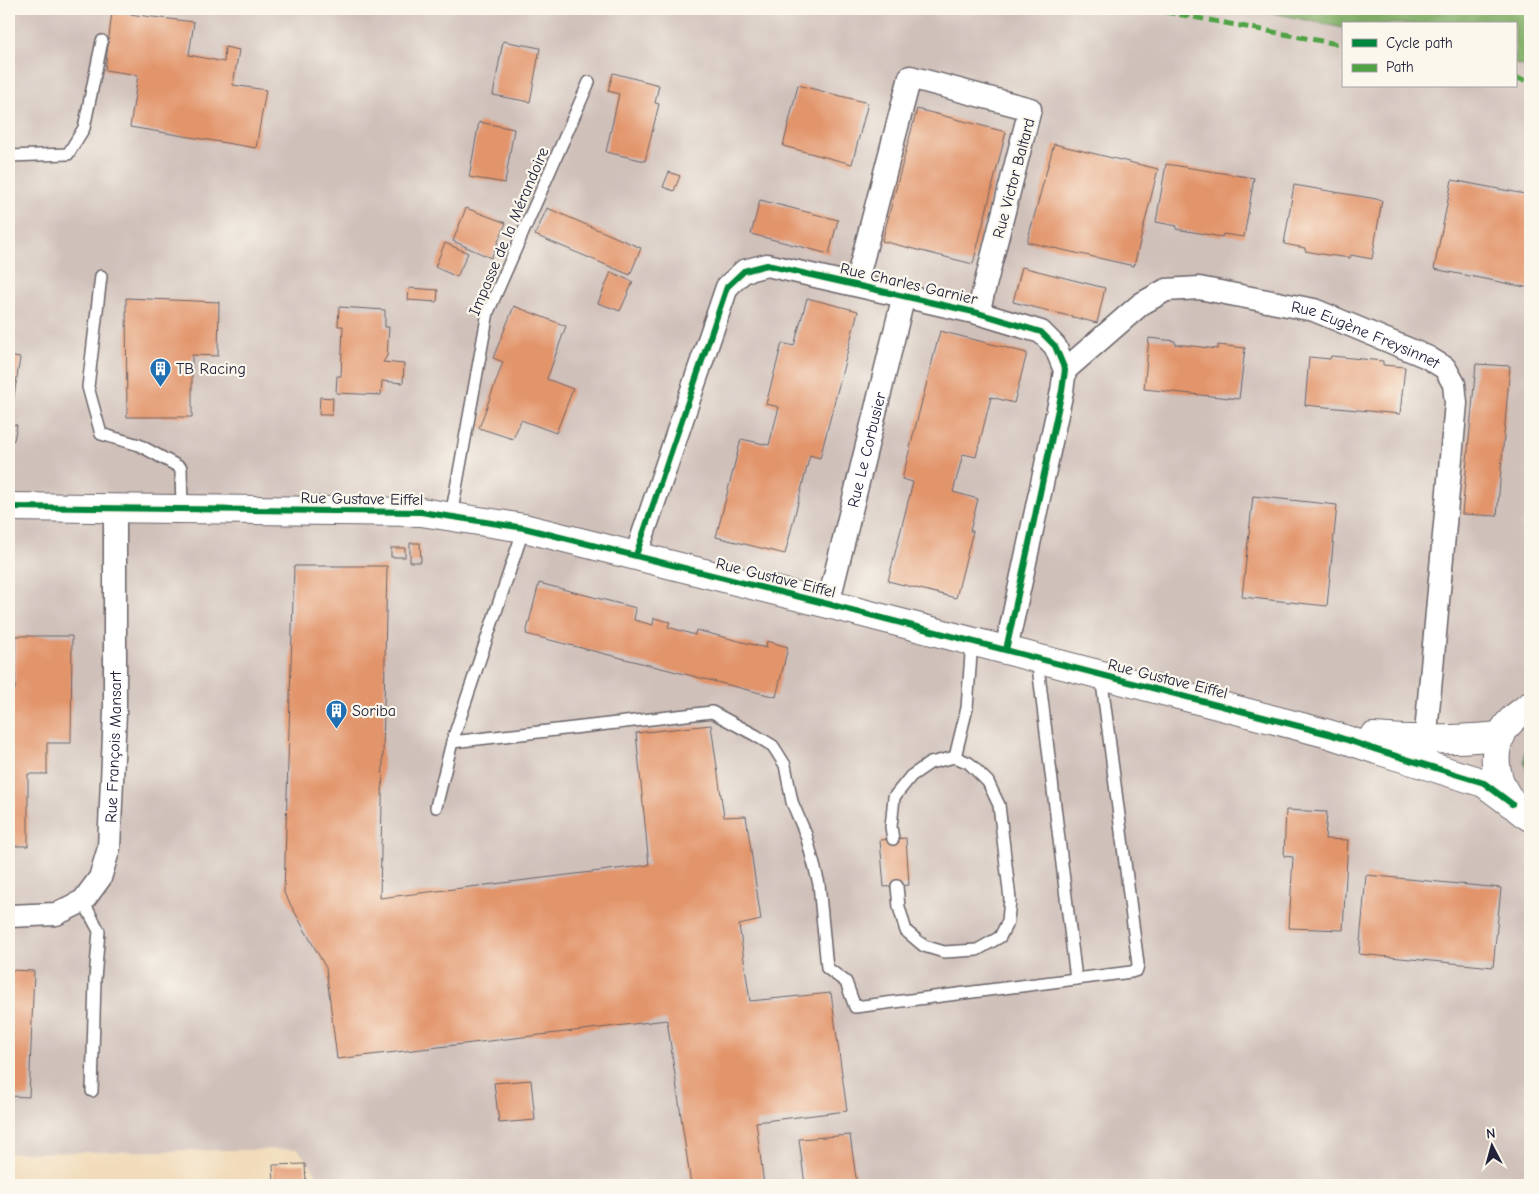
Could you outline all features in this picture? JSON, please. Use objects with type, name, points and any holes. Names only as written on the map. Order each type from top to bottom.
[{"type":"street","name":"Rue Victor Baltard","points":[[856,284],[910,77],[1030,109],[978,313]]},
{"type":"street","name":"Rue Charles Garnier","points":[[636,555],[727,287],[744,271],[767,265],[978,313],[1041,332],[1055,346],[1065,370]]},
{"type":"street","name":"Rue Eugène Freysinnet","points":[[1065,370],[1142,304],[1166,290],[1199,288],[1314,310],[1427,357],[1445,368],[1454,384],[1456,403],[1424,752]]},
{"type":"street","name":"Rue Le Corbusier","points":[[828,604],[904,295]]},
{"type":"street","points":[[1006,650],[1065,370]]},
{"type":"street","name":"Rue Gustave Eiffel","points":[[9,507],[421,512],[524,528],[828,604],[1329,734],[1424,752],[1484,783],[1521,811]]},
{"type":"street","name":"Rue François Mansart","points":[[9,916],[24,917],[56,914],[83,901],[100,878],[109,848],[115,713],[115,509]]},
{"type":"street","points":[[1521,811],[1502,789],[1496,772],[1496,754],[1501,736],[1513,719],[1530,706]]},
{"type":"street","name":"Rue Gustave Eiffel","points":[[1424,752],[1466,739],[1501,736]]},
{"type":"lane","points":[[9,156],[68,154],[84,128],[102,41]]},
{"type":"lane","name":"Impasse de la Mérandoire","points":[[451,516],[488,312],[589,82]]},
{"type":"lane","points":[[101,276],[88,387],[101,434],[139,445],[181,468],[182,510]]},
{"type":"lane","points":[[436,807],[452,742],[524,528]]},
{"type":"lane","points":[[955,757],[967,708],[972,641]]},
{"type":"lane","points":[[1037,658],[1076,979]]},
{"type":"lane","points":[[452,742],[712,712],[773,746],[784,765],[792,802],[806,834],[819,884],[827,968],[846,982],[855,1007],[1137,970],[1138,964],[1102,675]]},
{"type":"lane","points":[[893,839],[891,826],[894,797],[911,776],[930,763],[955,757],[969,763],[988,782],[999,805],[1010,899],[1008,921],[1000,937],[977,950],[944,952],[924,946],[906,931],[899,907],[897,886]]},
{"type":"lane","points":[[83,901],[99,931],[95,980],[92,1090]]},
{"type":"shaded area","points":[[9,9],[1254,9],[1342,28],[1342,88],[1516,88],[1516,64],[1530,67],[1530,1185],[325,1185],[298,1149],[9,1153]]},
{"type":"green space","points":[[1254,9],[1530,9],[1530,67],[1516,64],[1516,22],[1342,22],[1342,28]]},
{"type":"green space","points":[[1530,737],[1530,780],[1524,758]]},
{"type":"building","points":[[112,12],[194,22],[189,55],[224,62],[225,47],[239,50],[233,85],[266,90],[256,148],[130,127],[138,75],[105,70]]},
{"type":"building","points":[[503,41],[540,48],[530,102],[493,95]]},
{"type":"building","points":[[613,73],[659,85],[655,103],[659,104],[645,161],[606,152],[619,94],[608,91]]},
{"type":"building","points":[[798,85],[868,103],[852,164],[783,146]]},
{"type":"building","points":[[917,109],[1006,132],[973,264],[882,241]]},
{"type":"building","points":[[479,122],[514,129],[505,183],[469,177]]},
{"type":"building","points":[[1054,144],[1158,169],[1134,266],[1027,242]]},
{"type":"building","points":[[1166,164],[1254,178],[1244,237],[1223,234],[1222,237],[1176,229],[1177,226],[1156,222]]},
{"type":"building","points":[[669,172],[680,176],[674,191],[663,187]]},
{"type":"building","points":[[1452,180],[1530,195],[1530,288],[1434,269]]},
{"type":"building","points":[[1294,185],[1382,200],[1372,259],[1351,255],[1350,258],[1327,255],[1305,251],[1305,248],[1284,244]]},
{"type":"building","points":[[760,200],[838,220],[829,254],[751,234]]},
{"type":"building","points":[[466,208],[506,223],[491,258],[453,241]]},
{"type":"building","points":[[547,208],[641,248],[630,275],[535,235]]},
{"type":"building","points":[[445,243],[468,253],[457,277],[435,267]]},
{"type":"building","points":[[1022,267],[1105,288],[1097,323],[1013,302]]},
{"type":"building","points":[[611,272],[633,282],[620,311],[598,303]]},
{"type":"building","points":[[409,288],[438,290],[437,302],[408,300]]},
{"type":"building","name":"TB Racing","points":[[126,298],[219,302],[218,356],[192,355],[192,417],[127,417]]},
{"type":"building","points":[[807,298],[858,311],[820,458],[810,455],[785,554],[716,537],[741,439],[769,445],[779,407],[766,404],[782,343],[794,346]]},
{"type":"building","points":[[514,306],[566,326],[547,379],[573,389],[556,433],[521,420],[513,439],[479,428],[503,362],[493,358]]},
{"type":"building","points":[[339,307],[385,310],[385,327],[389,327],[387,356],[383,362],[404,364],[403,383],[382,381],[381,395],[336,393],[337,376],[341,376],[343,326],[338,326]]},
{"type":"building","points":[[940,331],[1027,353],[1014,403],[991,397],[976,457],[963,454],[953,492],[978,499],[970,531],[973,531],[956,598],[888,581],[913,482],[902,479]]},
{"type":"building","points":[[1149,338],[1175,341],[1175,344],[1218,349],[1218,345],[1245,348],[1239,399],[1144,389]]},
{"type":"building","points":[[9,356],[20,358],[10,422],[9,422]]},
{"type":"building","points":[[1331,356],[1383,361],[1383,365],[1405,367],[1400,414],[1305,405],[1309,357],[1330,359]]},
{"type":"building","points":[[1476,364],[1510,366],[1497,516],[1462,514]]},
{"type":"building","points":[[320,397],[333,398],[332,415],[319,415]]},
{"type":"building","points":[[9,424],[17,425],[14,440],[9,444]]},
{"type":"building","points":[[1253,496],[1337,505],[1327,606],[1242,597]]},
{"type":"building","points":[[410,543],[420,543],[421,562],[410,562]]},
{"type":"building","points":[[391,548],[405,548],[405,557],[391,557]]},
{"type":"building","points":[[294,566],[387,566],[380,898],[649,865],[636,733],[711,725],[724,817],[746,816],[761,920],[739,925],[750,1001],[831,993],[847,1111],[756,1122],[764,1185],[691,1185],[667,1020],[337,1059],[326,968],[284,893]]},
{"type":"building","points":[[539,583],[636,608],[634,620],[653,625],[654,618],[670,622],[668,627],[695,635],[696,630],[766,648],[767,641],[788,647],[776,697],[526,634]]},
{"type":"building","points":[[15,636],[72,636],[71,743],[47,743],[47,774],[28,774],[28,846],[9,846],[9,690],[15,690]]},
{"type":"building","points":[[1286,810],[1327,812],[1325,839],[1348,840],[1343,930],[1289,928],[1293,857],[1284,856]]},
{"type":"building","points":[[906,838],[909,885],[884,887],[880,840]]},
{"type":"building","points":[[1366,875],[1501,888],[1493,967],[1359,954]]},
{"type":"building","points":[[9,970],[34,971],[29,1097],[9,1096]]},
{"type":"building","points":[[531,1080],[535,1120],[499,1123],[494,1083]]},
{"type":"building","points":[[850,1135],[857,1185],[805,1185],[799,1139]]},
{"type":"building","points":[[305,1164],[306,1185],[274,1185],[273,1165]]},
{"type":"marked path","points":[[1150,9],[1342,45]]},
{"type":"marked path","points":[[1516,78],[1530,81]]},
{"type":"cycle path","points":[[636,555],[727,287],[744,271],[767,265],[978,313],[1041,332],[1055,346],[1065,370],[1006,650]]},
{"type":"cycle path","points":[[9,507],[421,512],[524,528],[828,604],[1329,734],[1484,783],[1512,804]]},
{"type":"place","name":"TB Racing","points":[[160,387]]},
{"type":"place","name":"Soriba","points":[[336,729]]}]
